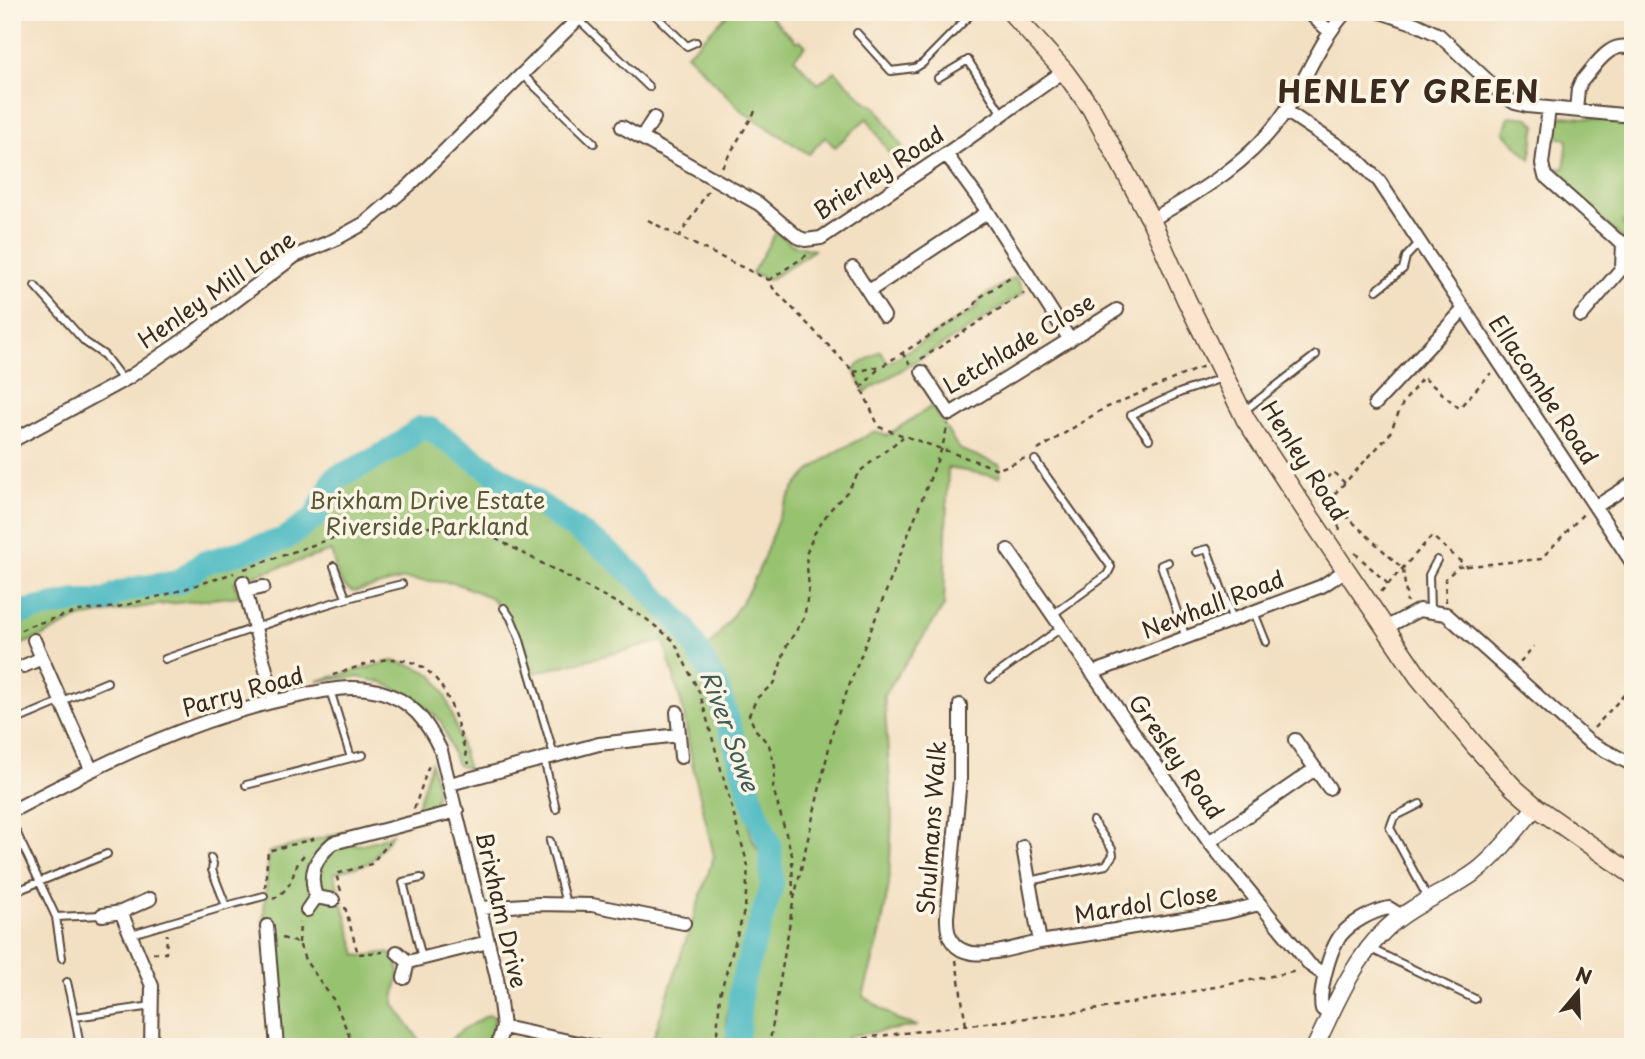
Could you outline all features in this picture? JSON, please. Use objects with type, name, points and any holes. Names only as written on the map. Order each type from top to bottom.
[{"type":"main road","name":"Henley Road","points":[[1011,12],[1064,71],[1091,108],[1151,220],[1242,412],[1418,676],[1476,747],[1514,788],[1536,807],[1633,875]]},
{"type":"street","points":[[1308,12],[1329,31]]},
{"type":"street","points":[[1151,220],[1223,176],[1262,141],[1286,111],[1329,31],[1346,12]]},
{"type":"street","points":[[1380,12],[1439,35],[1504,96],[1516,103],[1633,116]]},
{"type":"street","name":"Henley Mill Lane","points":[[12,441],[123,380],[185,339],[295,256],[334,240],[365,223],[412,183],[582,16]]},
{"type":"street","points":[[1576,110],[1581,82],[1610,51],[1620,46],[1633,49]]},
{"type":"street","name":"Brierley Road","points":[[622,127],[768,209],[798,237],[821,238],[947,154],[1064,71]]},
{"type":"street","points":[[1549,108],[1543,171],[1550,181],[1616,239],[1628,242],[1622,268],[1581,316]]},
{"type":"street","name":"Ellacombe Road","points":[[1286,111],[1355,157],[1379,181],[1633,564]]},
{"type":"street","points":[[641,138],[654,118]]},
{"type":"street","points":[[947,154],[988,212],[1070,340]]},
{"type":"street","points":[[869,291],[988,212]]},
{"type":"street","points":[[853,268],[884,316]]},
{"type":"street","name":"Ellacombe Road","points":[[1375,404],[1464,309]]},
{"type":"street","name":"Letchlade Close","points":[[922,372],[950,414],[1117,310]]},
{"type":"street","points":[[1594,505],[1633,483]]},
{"type":"street","name":"Gresley Road","points":[[1008,550],[1209,842],[1310,965],[1325,975]]},
{"type":"street","name":"Newhall Road","points":[[1092,673],[1322,586],[1346,570]]},
{"type":"street","points":[[263,587],[244,587],[274,701]]},
{"type":"street","points":[[1385,628],[1419,610],[1436,611],[1583,737],[1633,765]]},
{"type":"street","points":[[34,640],[91,769]]},
{"type":"street","points":[[24,666],[42,658]]},
{"type":"street","name":"Parry Road","points":[[12,811],[91,769],[183,730],[274,701],[355,688],[379,692],[418,713],[431,728],[450,783]]},
{"type":"street","name":"Shulmans Walk","points":[[958,950],[952,944],[947,926],[960,779],[960,705]]},
{"type":"street","points":[[677,712],[681,757]]},
{"type":"street","points":[[450,783],[599,744],[679,735]]},
{"type":"street","points":[[1295,740],[1329,789]]},
{"type":"street","points":[[1209,842],[1315,769]]},
{"type":"street","name":"Brixham Drive","points":[[450,783],[497,978],[503,1027],[497,1047]]},
{"type":"street","points":[[1315,1047],[1347,981],[1387,929],[1402,916],[1477,871],[1536,807]]},
{"type":"street","points":[[316,897],[312,885],[313,867],[327,840],[457,811]]},
{"type":"street","points":[[1023,847],[1040,942]]},
{"type":"street","points":[[316,897],[333,900]]},
{"type":"street","points":[[307,910],[316,897]]},
{"type":"street","points":[[102,915],[121,912],[150,899]]},
{"type":"street","name":"Mardol Close","points":[[958,950],[976,955],[1228,912],[1259,904]]},
{"type":"street","points":[[481,908],[592,905],[684,923]]},
{"type":"street","points":[[1330,1015],[1322,1009],[1320,999],[1325,975],[1339,937],[1380,910],[1389,908],[1402,916]]},
{"type":"street","points":[[121,912],[152,986],[151,1047]]},
{"type":"street","points":[[277,1047],[268,932],[282,938]]},
{"type":"street","points":[[408,962],[488,942]]},
{"type":"street","points":[[397,952],[408,962]]},
{"type":"street","points":[[404,978],[408,962]]},
{"type":"street","points":[[503,1027],[597,1047]]},
{"type":"lane","points":[[652,12],[687,47],[696,42]]},
{"type":"lane","points":[[857,33],[891,71],[915,68],[974,12]]},
{"type":"lane","points":[[582,16],[649,87]]},
{"type":"lane","points":[[938,78],[968,60],[1002,114]]},
{"type":"lane","points":[[523,75],[594,142]]},
{"type":"lane","points":[[1377,290],[1403,269],[1406,257],[1420,242]]},
{"type":"lane","points":[[35,286],[85,342],[104,355],[123,380]]},
{"type":"lane","points":[[1242,412],[1316,355]]},
{"type":"lane","points":[[1149,439],[1131,415],[1225,376]]},
{"type":"lane","points":[[1035,460],[1111,567],[1107,575],[1052,615]]},
{"type":"lane","points":[[1196,552],[1207,549],[1233,620]]},
{"type":"lane","points":[[1436,611],[1429,575],[1437,560]]},
{"type":"lane","points":[[1168,562],[1161,565],[1186,638]]},
{"type":"lane","points":[[334,566],[346,598]]},
{"type":"lane","points":[[165,659],[254,626],[402,584]]},
{"type":"lane","points":[[504,608],[512,618],[519,637],[549,756],[556,809]]},
{"type":"lane","points":[[1254,612],[1266,642]]},
{"type":"lane","points":[[990,679],[1061,628]]},
{"type":"lane","points":[[12,722],[107,682]]},
{"type":"lane","points":[[330,690],[351,758]]},
{"type":"lane","points":[[246,785],[363,755]]},
{"type":"lane","points":[[1420,804],[1394,817],[1390,828],[1429,899]]},
{"type":"lane","points":[[1029,881],[1105,864],[1113,855],[1112,849],[1093,821]]},
{"type":"lane","points":[[12,823],[56,918],[62,958]]},
{"type":"lane","points":[[550,841],[566,904]]},
{"type":"lane","points":[[12,893],[107,854]]},
{"type":"lane","points":[[211,858],[212,870],[226,906]]},
{"type":"lane","points":[[421,878],[404,883],[422,958]]},
{"type":"lane","points":[[131,934],[264,896]]},
{"type":"lane","points":[[56,918],[102,915]]},
{"type":"lane","points":[[1370,948],[1475,999]]},
{"type":"lane","points":[[68,982],[80,1047]]},
{"type":"lane","points":[[75,1017],[152,1006]]},
{"type":"path","points":[[680,237],[757,108]]},
{"type":"path","points":[[648,220],[769,280],[773,288],[854,372],[879,427],[998,468],[1015,463],[1103,409],[1216,360]]},
{"type":"path","points":[[769,280],[814,250],[813,239]]},
{"type":"path","points":[[861,388],[882,366],[973,308],[979,298],[1024,268]]},
{"type":"path","points":[[902,353],[911,366],[1035,286]]},
{"type":"path","points":[[854,372],[882,366]]},
{"type":"path","points":[[1304,508],[1329,500],[1389,435],[1403,402],[1423,377],[1459,408],[1492,373],[1502,367]]},
{"type":"path","points":[[769,1047],[793,903],[835,722],[942,448],[950,414]]},
{"type":"path","points":[[793,903],[792,855],[774,788],[775,766],[769,745],[755,729],[750,715],[757,698],[775,682],[786,647],[804,618],[809,588],[806,555],[814,534],[859,472],[903,437]]},
{"type":"path","points":[[1304,508],[1333,471],[1345,483]]},
{"type":"path","points":[[1329,500],[1339,529],[1346,540]]},
{"type":"path","points":[[1329,500],[1403,569],[1408,616]]},
{"type":"path","points":[[1436,611],[1446,606],[1445,579],[1458,567],[1541,559],[1594,505]]},
{"type":"path","points":[[12,635],[29,626],[79,611],[118,607],[172,593],[333,538],[403,524],[487,534],[645,618],[674,641],[700,694],[748,866],[745,908],[720,994],[716,1047]]},
{"type":"path","points":[[1367,602],[1403,569],[1432,536],[1467,567]]},
{"type":"path","points":[[1353,552],[1388,584]]},
{"type":"path","points":[[1510,673],[1534,646]]},
{"type":"path","points":[[1583,737],[1633,685]]},
{"type":"path","points":[[397,952],[358,954],[336,874],[371,864],[406,824],[437,742]]},
{"type":"path","points":[[264,896],[268,851],[327,840]]},
{"type":"path","points":[[272,900],[285,893],[294,879],[297,863],[304,855],[327,840]]},
{"type":"path","points":[[307,910],[300,922],[299,943],[305,960],[335,1002],[354,1047]]},
{"type":"path","points":[[139,953],[166,953],[167,923]]},
{"type":"path","points":[[282,938],[299,943]]},
{"type":"path","points":[[958,950],[955,962],[966,1026]]},
{"type":"path","points":[[825,1047],[871,1037],[1100,1009],[1298,971],[1310,965]]},
{"type":"green space","points":[[730,12],[766,12],[797,42],[800,40],[806,46],[794,58],[818,84],[835,71],[864,100],[877,108],[913,164],[901,172],[867,118],[835,147],[825,137],[809,154],[743,112],[687,54]]},
{"type":"green space","points":[[1509,116],[1529,118],[1536,125],[1530,159],[1504,132]]},
{"type":"green space","points":[[1564,116],[1633,123],[1633,212],[1622,224],[1633,236],[1622,238],[1550,174],[1548,167],[1564,169],[1568,139],[1552,137],[1556,120]]},
{"type":"green space","points":[[776,232],[793,245],[814,250],[769,280],[752,273]]},
{"type":"green space","points":[[1015,277],[1024,292],[865,392],[853,369],[880,351],[888,363],[976,308],[980,299]]},
{"type":"green space","points":[[932,406],[959,449],[1000,465],[1000,477],[948,468],[944,606],[884,695],[892,813],[889,884],[880,935],[863,996],[900,1021],[918,1026],[847,1036],[848,1047],[748,1047],[743,1023],[747,987],[781,887],[778,843],[724,681],[708,648],[751,586],[782,510],[806,475],[822,462],[875,431],[886,436]]},
{"type":"green space","name":"Brixham Drive Estate Riverside Parkland","points":[[420,433],[428,434],[553,517],[625,570],[650,594],[671,621],[706,680],[731,745],[751,835],[765,864],[767,875],[762,912],[728,1008],[726,1020],[729,1047],[651,1045],[714,856],[683,710],[664,641],[529,674],[507,614],[490,597],[455,583],[404,579],[354,592],[340,580],[331,551],[234,582],[240,596],[149,606],[79,618],[12,648],[12,623],[25,616],[111,606],[124,596],[136,592],[150,593],[181,584],[206,567],[238,560],[296,541],[315,528],[340,483],[386,462]]},
{"type":"green space","points":[[392,661],[420,668],[436,680],[448,703],[468,769],[457,765],[441,721],[417,699],[382,682],[357,677],[317,681]]},
{"type":"green space","points":[[431,763],[436,797],[431,809],[415,814]]},
{"type":"green space","points":[[344,832],[347,843],[359,845],[393,833],[366,864],[334,873],[357,955],[389,952],[395,959],[399,978],[394,1004],[424,1047],[282,1047],[275,948],[283,936],[277,935],[272,927],[263,925],[269,852]]},
{"type":"green space","points":[[488,1015],[495,1016],[490,1047],[442,1047],[462,1030]]},
{"type":"waterway","name":"River Sowe","points":[[12,618],[21,612],[75,601],[106,601],[118,593],[137,588],[179,582],[203,563],[285,539],[315,517],[335,478],[373,460],[420,428],[430,429],[606,550],[684,627],[716,683],[753,803],[770,846],[772,885],[741,986],[737,1047]]},
{"type":"district","name":"HENLEY GREEN","points":[[1409,93]]}]
